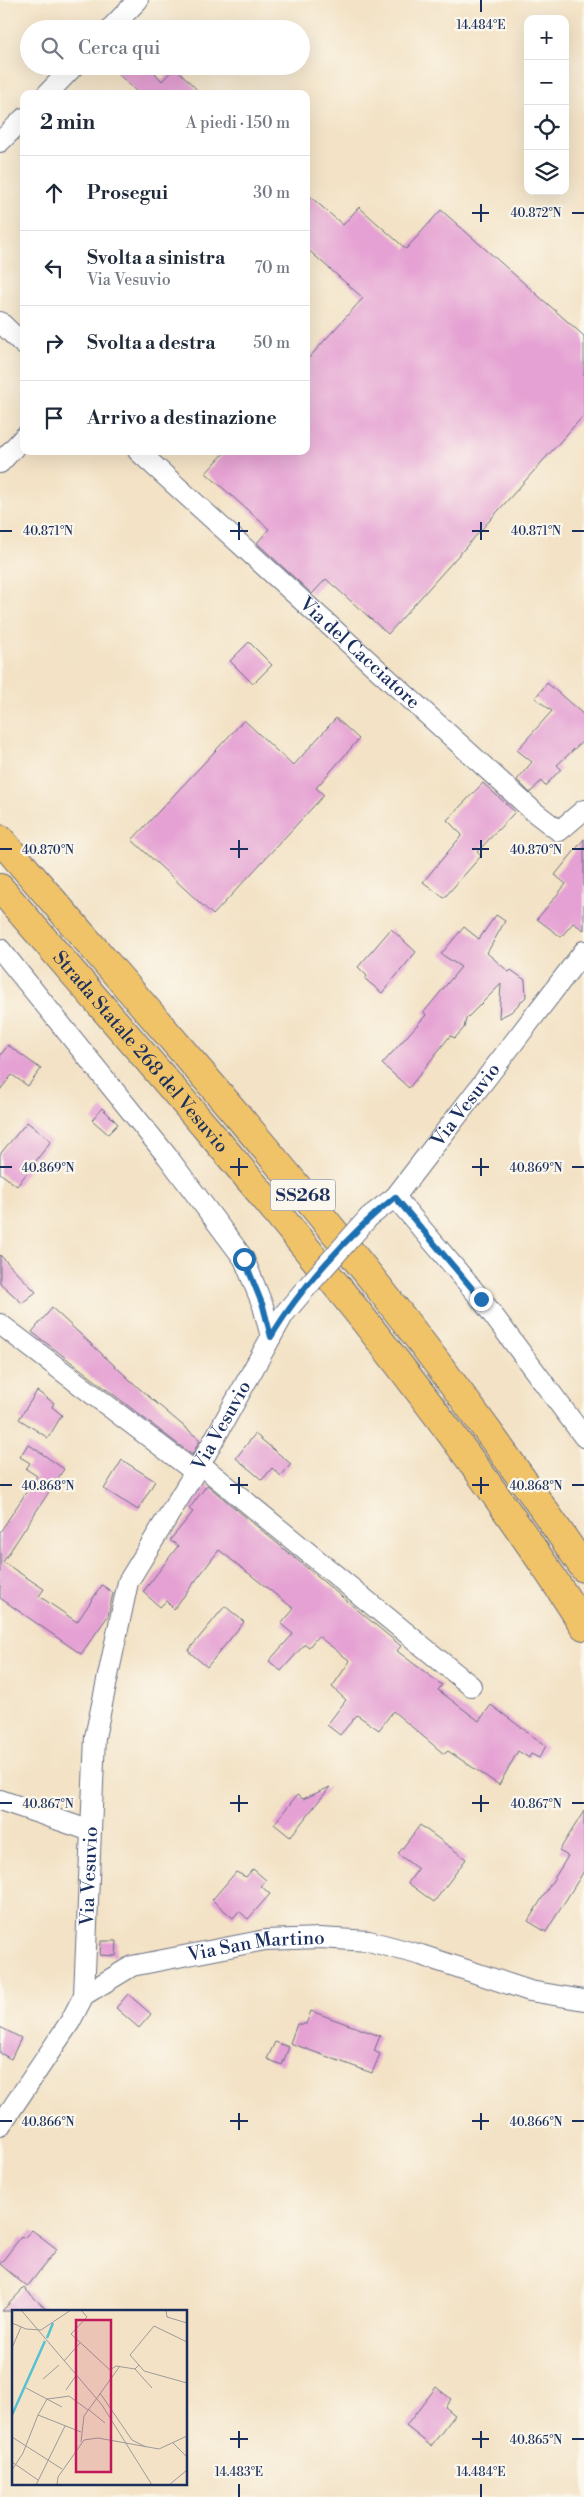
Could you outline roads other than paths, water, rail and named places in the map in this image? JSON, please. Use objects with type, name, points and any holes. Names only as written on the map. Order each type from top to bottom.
[{"type":"highway","name":"Strada Statale 268 del Vesuvio","points":[[0,840],[296,1185],[376,1283],[455,1386],[584,1568]]},
{"type":"highway","name":"Strada Statale 268 del Vesuvio","points":[[0,888],[263,1196],[350,1302],[429,1404],[505,1508],[584,1626]]},
{"type":"street","points":[[119,20],[138,0]]},
{"type":"street","points":[[51,90],[65,75]]},
{"type":"street","points":[[0,142],[20,122]]},
{"type":"street","points":[[0,322],[20,341]]},
{"type":"street","points":[[0,463],[20,441]]},
{"type":"street","name":"Via del Cacciatore","points":[[142,455],[533,811],[559,831],[584,810]]},
{"type":"street","points":[[0,949],[167,1156],[244,1259],[263,1306],[271,1337]]},
{"type":"street","name":"Via Vesuvio","points":[[84,1996],[95,1737],[128,1582],[198,1468],[284,1314],[369,1217],[395,1197],[584,951]]},
{"type":"street","points":[[395,1197],[481,1299],[584,1437]]},
{"type":"street","points":[[0,1324],[198,1468],[471,1686]]},
{"type":"street","points":[[0,1800],[90,1831]]},
{"type":"street","name":"Via San Martino","points":[[0,2126],[70,2022],[84,1996],[132,1966],[265,1940],[320,1938],[369,1941],[421,1955],[530,1991],[584,2000]]}]
